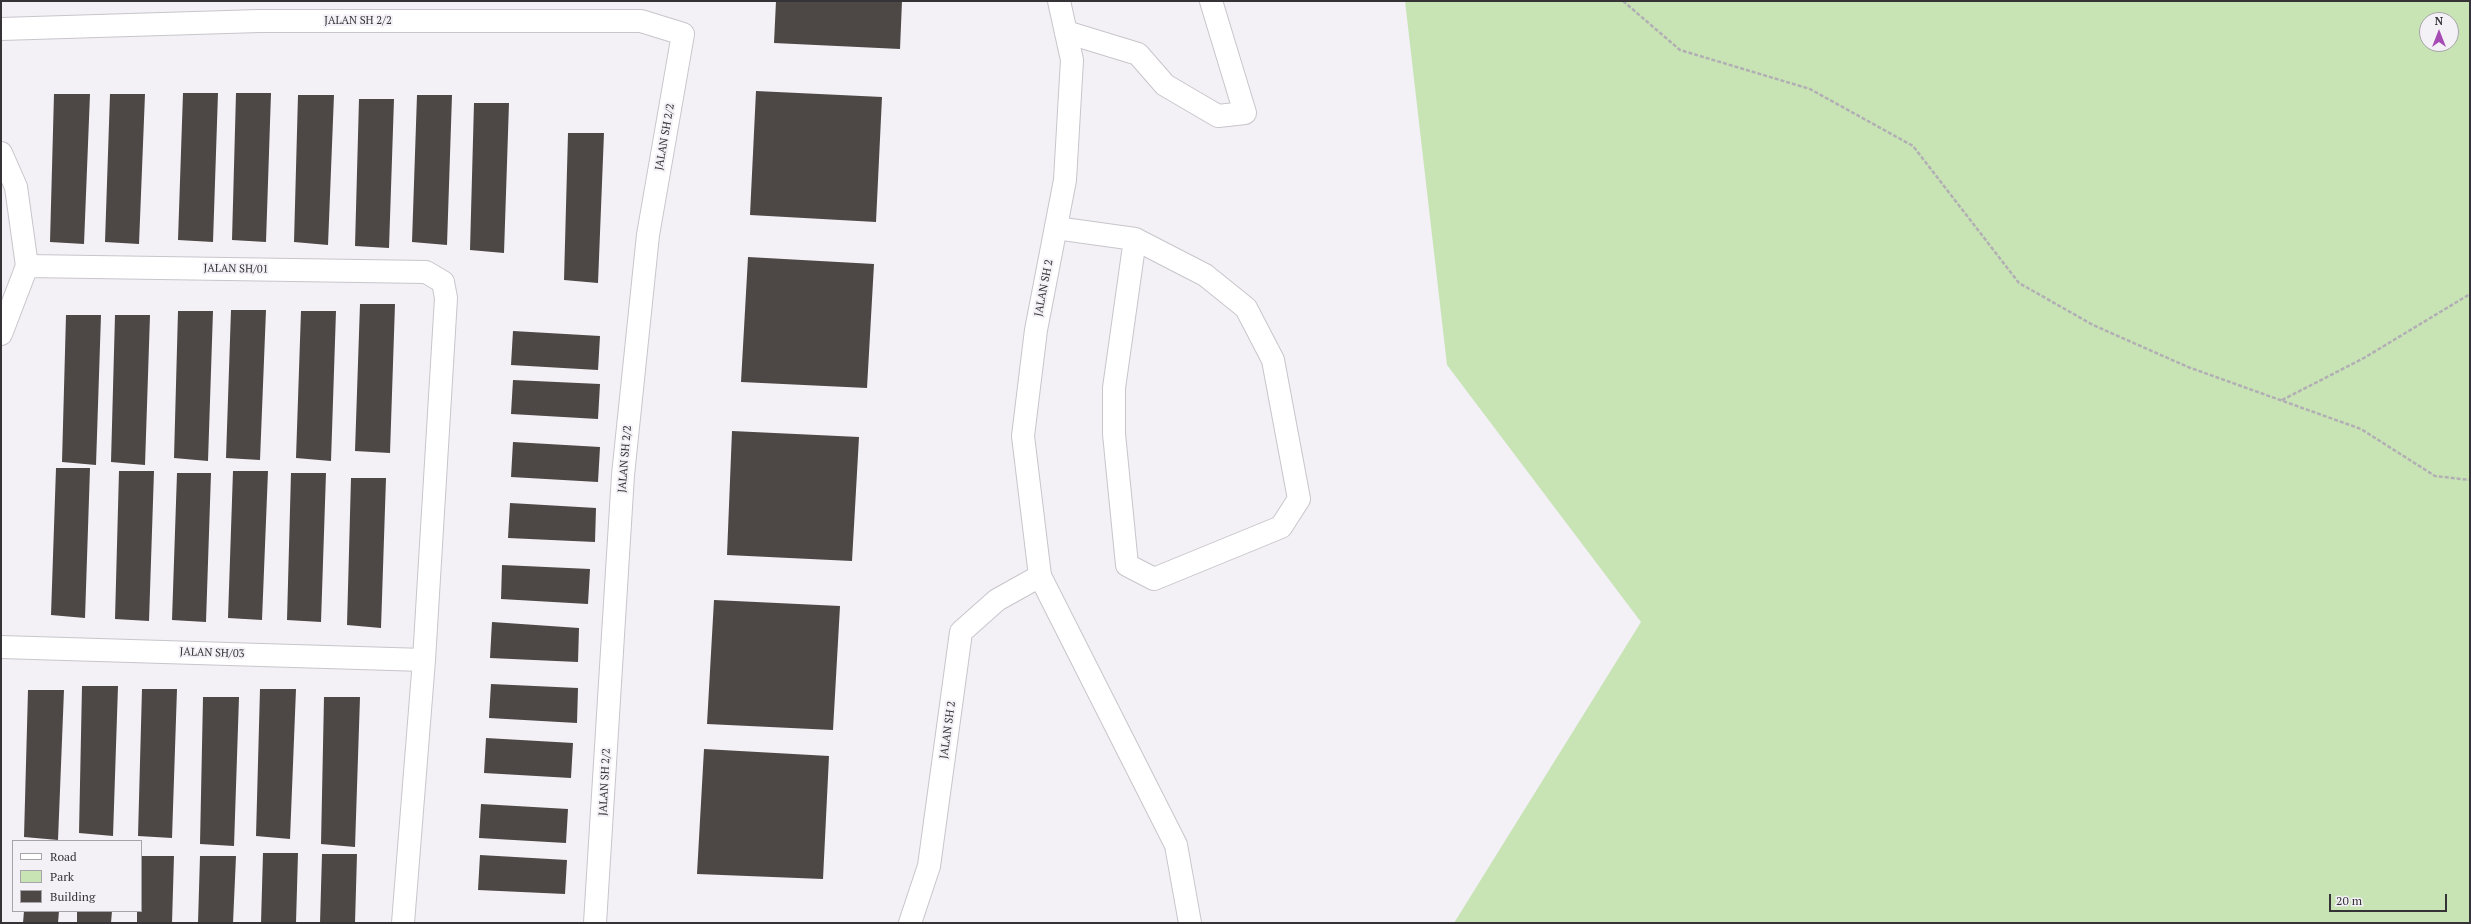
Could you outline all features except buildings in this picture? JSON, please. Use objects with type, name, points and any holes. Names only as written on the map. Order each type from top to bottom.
[{"type":"street","name":"JALAN SH 2","points":[[1059,1],[1072,60],[1065,180],[1036,330],[1023,436],[1040,576],[1176,845],[1190,923]]},
{"type":"street","points":[[1066,32],[1138,54],[1165,85],[1218,116],[1245,113],[1211,1]]},
{"type":"street","name":"JALAN SH 2/2","points":[[1,29],[259,21],[641,21],[683,34],[648,235],[623,475],[595,923]]},
{"type":"street","points":[[1,152],[16,187],[27,266],[1,334]]},
{"type":"street","points":[[1056,228],[1135,239],[1205,275],[1246,308],[1273,360],[1299,500],[1281,527],[1154,579],[1127,564],[1114,434],[1114,388],[1135,239]]},
{"type":"street","name":"JALAN SH/01","points":[[27,266],[426,272],[444,282],[446,298],[424,660]]},
{"type":"street","name":"JALAN SH 2","points":[[910,923],[929,866],[961,632],[997,600],[1040,576]]},
{"type":"street","name":"JALAN SH/03","points":[[1,647],[424,660]]},
{"type":"street","points":[[403,923],[424,660]]},
{"type":"path","points":[[1623,1],[1680,50],[1810,89],[1913,146],[2019,284],[2113,334],[2188,367],[2361,429],[2435,476],[2470,480]]},
{"type":"path","points":[[2282,400],[2364,358],[2470,294]]},
{"type":"green space","points":[[1405,1],[2470,1],[2470,923],[1454,923],[1641,622],[1447,365]]}]
